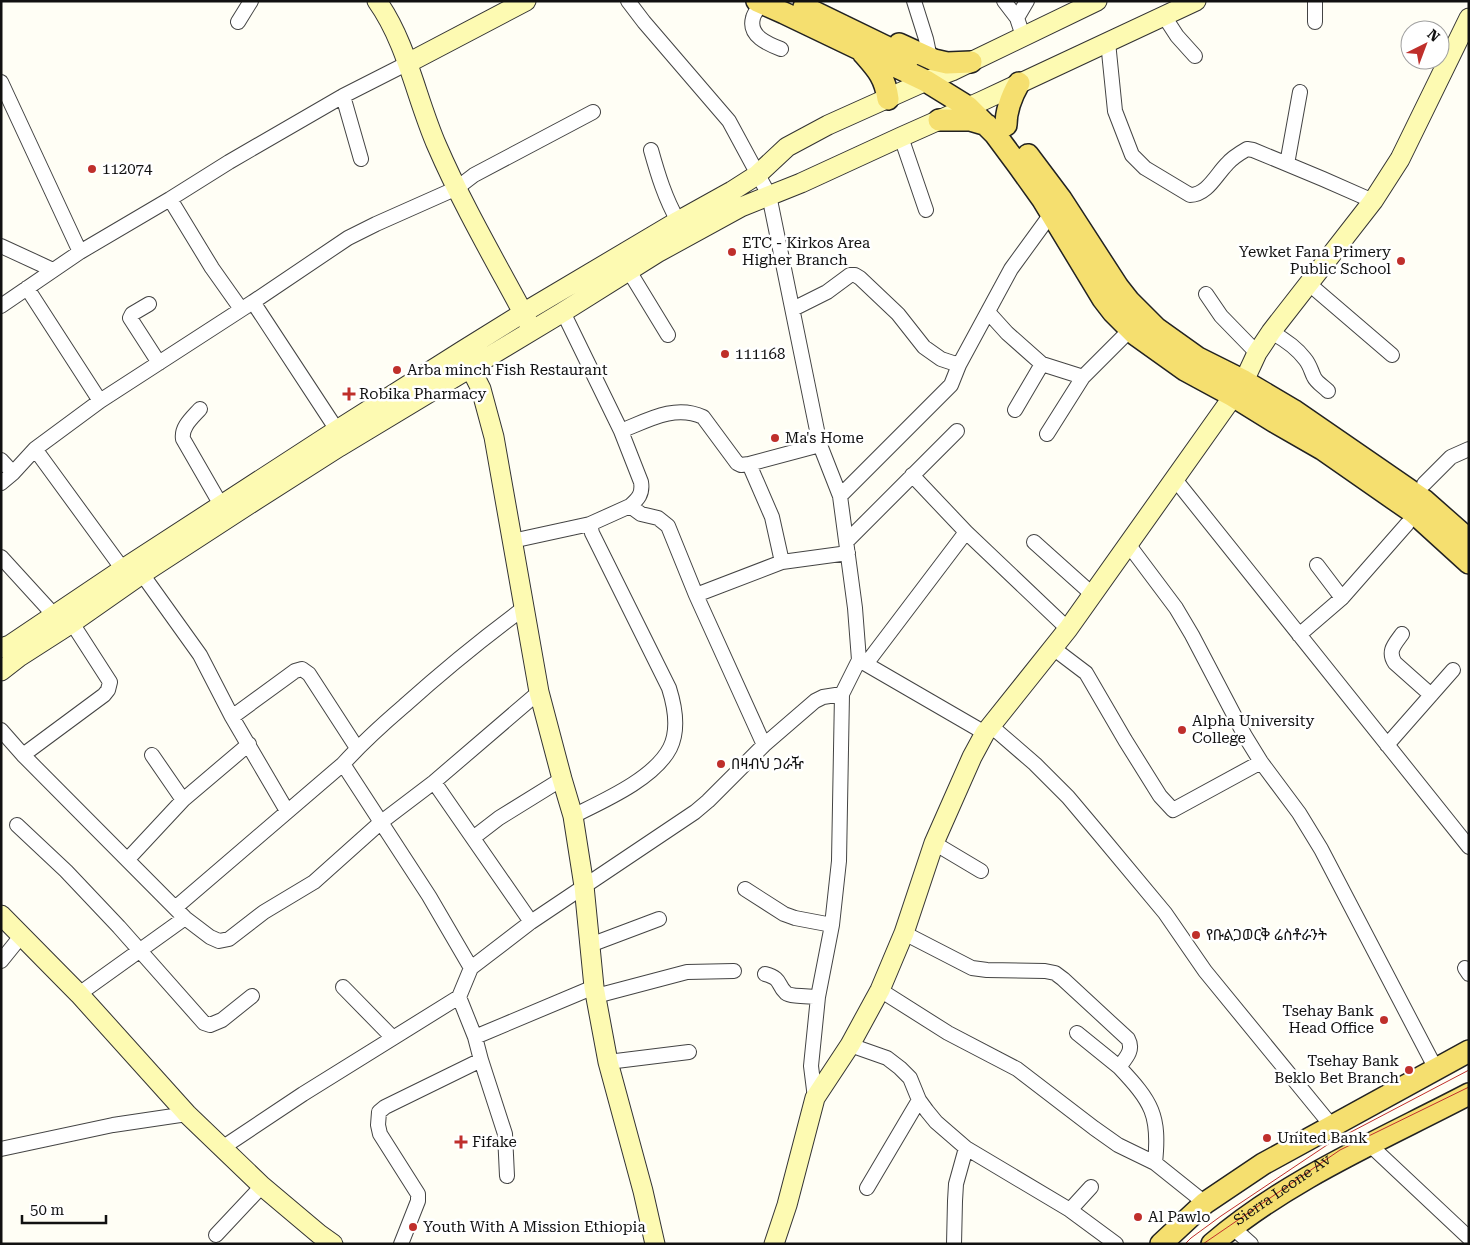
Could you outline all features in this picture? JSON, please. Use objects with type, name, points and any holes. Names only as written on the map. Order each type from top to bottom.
[{"type":"main road","points":[[792,1],[864,44],[886,84],[888,99]]},
{"type":"main road","points":[[759,2],[864,44],[897,51],[932,72],[975,104],[997,125],[1061,199],[1129,301],[1156,328],[1239,388],[1275,422],[1286,438],[1367,494],[1406,524],[1469,578]]},
{"type":"main road","points":[[932,72],[947,63],[971,62]]},
{"type":"main road","points":[[997,125],[1008,108],[1019,84]]},
{"type":"main road","points":[[940,120],[970,120],[997,125]]},
{"type":"main road","points":[[997,125],[1018,165],[1103,298],[1130,330],[1185,370],[1239,388],[1293,410],[1315,416],[1361,441],[1424,484],[1469,521]]},
{"type":"main road","points":[[1293,410],[1426,501],[1469,540]]},
{"type":"main road","points":[[1275,422],[1322,449],[1414,513],[1469,563]]},
{"type":"main road","points":[[1161,1244],[1205,1203],[1263,1164],[1469,1051]]},
{"type":"main road","name":"Sierra Leone Av","points":[[1212,1244],[1232,1227],[1286,1190],[1469,1094]]},
{"type":"street","points":[[238,22],[252,1]]},
{"type":"street","points":[[377,1],[386,14],[408,62],[415,89],[436,145],[532,330]]},
{"type":"street","points":[[1,306],[80,252],[170,200],[229,162],[343,96],[526,1]]},
{"type":"street","points":[[628,1],[728,120],[769,195],[820,445],[840,496],[862,662]]},
{"type":"street","points":[[1,671],[6,650],[54,615],[132,575],[331,452],[467,359],[523,313],[732,191],[757,175],[786,147],[888,99],[932,72],[926,39],[914,1]]},
{"type":"street","points":[[1004,1],[1017,18],[1023,36]]},
{"type":"street","points":[[1017,18],[1027,1]]},
{"type":"street","points":[[971,62],[1097,1]]},
{"type":"street","points":[[6,650],[72,623],[221,506],[337,430],[467,359],[532,330],[657,253],[741,207],[801,183],[1196,1]]},
{"type":"street","points":[[1315,1],[1315,22]]},
{"type":"street","points":[[759,2],[752,24],[755,32],[760,39],[781,49]]},
{"type":"street","points":[[1164,16],[1177,36],[1195,56]]},
{"type":"street","points":[[774,1244],[787,1205],[815,1098],[850,1045],[880,990],[904,933],[934,843],[965,772],[988,730],[1068,629],[1239,388],[1257,353],[1271,332],[1373,201],[1400,158],[1469,18]]},
{"type":"street","points":[[1108,42],[1115,111],[1132,155],[1145,168],[1190,195],[1196,195],[1204,190],[1227,164],[1247,149],[1373,201]]},
{"type":"street","points":[[1,82],[80,252]]},
{"type":"street","points":[[1287,164],[1300,92]]},
{"type":"street","points":[[343,96],[361,159]]},
{"type":"street","points":[[1,483],[35,449],[100,401],[348,238],[457,188],[474,175],[593,112]]},
{"type":"street","points":[[1,115],[16,114]]},
{"type":"street","points":[[901,136],[926,210]]},
{"type":"street","points":[[651,150],[661,186],[678,221]]},
{"type":"street","points":[[170,200],[212,268],[241,309]]},
{"type":"street","points":[[840,496],[950,385],[1011,269],[1051,214]]},
{"type":"street","points":[[1,246],[53,270]]},
{"type":"street","points":[[629,271],[668,335]]},
{"type":"street","points":[[793,309],[827,292],[850,275],[855,275],[898,314],[924,347],[941,358],[959,365]]},
{"type":"street","points":[[1308,283],[1392,355]]},
{"type":"street","points":[[27,288],[100,401]]},
{"type":"street","points":[[1206,294],[1221,316],[1257,353]]},
{"type":"street","points":[[253,302],[337,430]]},
{"type":"street","points":[[149,304],[132,314],[130,318],[159,363]]},
{"type":"street","points":[[512,541],[590,524],[630,506],[639,498],[642,490],[641,482],[622,431],[563,312]]},
{"type":"street","points":[[988,312],[1007,333],[1042,364],[1083,377]]},
{"type":"street","points":[[1048,434],[1083,377],[1130,330]]},
{"type":"street","points":[[1271,332],[1296,348],[1305,359],[1315,380],[1328,391]]},
{"type":"street","points":[[467,359],[481,389],[494,437],[539,692],[573,816],[584,886],[595,991],[608,1062],[656,1244]]},
{"type":"street","points":[[1015,410],[1042,364]]},
{"type":"street","points":[[200,409],[184,427],[183,439],[221,506]]},
{"type":"street","points":[[622,431],[667,413],[695,413],[703,417],[741,465],[820,445]]},
{"type":"street","points":[[696,594],[782,562],[847,547],[912,476],[957,431]]},
{"type":"street","points":[[35,449],[132,575],[200,655],[232,717],[287,811]]},
{"type":"street","points":[[1424,484],[1451,457],[1469,449]]},
{"type":"street","points":[[1,460],[12,473]]},
{"type":"street","points":[[749,464],[772,517],[782,562]]},
{"type":"street","points":[[912,476],[966,532],[1068,629]]},
{"type":"street","points":[[1174,478],[1467,842]]},
{"type":"street","points":[[630,506],[641,514],[658,518],[668,526],[696,594],[764,745]]},
{"type":"street","points":[[573,816],[637,782],[661,762],[670,747],[675,730],[675,706],[669,688],[592,533],[590,524]]},
{"type":"street","points":[[1299,635],[1342,598],[1406,524]]},
{"type":"street","points":[[815,1098],[812,1066],[818,996],[832,925],[839,861],[842,694],[862,662],[966,532]]},
{"type":"street","points":[[1034,542],[1092,594]]},
{"type":"street","points":[[1128,544],[1180,615],[1245,736],[1261,762],[1299,813],[1321,849],[1436,1069]]},
{"type":"street","points":[[1,557],[54,615]]},
{"type":"street","points":[[1317,565],[1342,598]]},
{"type":"street","points":[[175,908],[342,764],[357,748],[468,650],[524,608]]},
{"type":"street","points":[[23,755],[104,695],[108,690],[110,682],[72,623]]},
{"type":"street","points":[[1402,634],[1391,651],[1391,656],[1395,662],[1431,695]]},
{"type":"street","points":[[1053,648],[1086,673],[1160,796],[1173,810],[1261,762]]},
{"type":"street","points":[[862,662],[988,730],[1034,764],[1074,804],[1165,913],[1205,971],[1331,1125]]},
{"type":"street","points":[[232,717],[302,669],[309,674],[357,748]]},
{"type":"street","points":[[1387,745],[1453,670]]},
{"type":"street","points":[[1,730],[23,755],[185,918],[210,938],[219,941],[229,939],[264,912],[314,882],[380,823],[434,782],[539,692]]},
{"type":"street","points":[[222,1148],[303,1094],[459,997],[471,968],[531,922],[695,812],[764,745],[815,702],[823,697],[842,694]]},
{"type":"street","points":[[128,859],[183,800],[249,744]]},
{"type":"street","points":[[152,755],[183,800]]},
{"type":"street","points":[[342,764],[429,896],[471,968]]},
{"type":"street","points":[[473,838],[499,818],[562,779]]},
{"type":"street","points":[[434,782],[531,922]]},
{"type":"street","points":[[16,825],[66,871],[204,1023],[210,1025],[222,1020],[252,996]]},
{"type":"street","points":[[934,843],[981,872]]},
{"type":"street","points":[[745,889],[784,914],[832,925]]},
{"type":"street","points":[[1,915],[79,994],[187,1114],[262,1186],[333,1244]]},
{"type":"street","points":[[79,994],[185,918]]},
{"type":"street","points":[[590,946],[659,919]]},
{"type":"street","points":[[904,933],[972,968],[1055,973],[1128,1039],[1131,1050],[1120,1068]]},
{"type":"street","points":[[1,961],[22,936]]},
{"type":"street","points":[[475,1037],[595,991],[687,972],[734,971]]},
{"type":"street","points":[[765,974],[774,976],[786,993],[791,995],[818,996]]},
{"type":"street","points":[[343,987],[393,1038]]},
{"type":"street","points":[[880,990],[948,1033],[1017,1069],[1094,1128],[1118,1144],[1155,1163],[1205,1203]]},
{"type":"street","points":[[459,997],[475,1037],[505,1134],[507,1176]]},
{"type":"street","points":[[1077,1033],[1120,1068],[1139,1088],[1148,1102],[1156,1129],[1155,1163]]},
{"type":"street","points":[[850,1045],[887,1058],[900,1068],[910,1078],[919,1100],[936,1122],[966,1148],[1070,1210],[1116,1244]]},
{"type":"street","points":[[608,1062],[689,1052]]},
{"type":"street","points":[[401,1244],[418,1201],[418,1194],[380,1134],[378,1126],[379,1112],[385,1107],[481,1060]]},
{"type":"street","points":[[867,1188],[919,1100]]},
{"type":"street","points":[[1,1149],[113,1125],[187,1114]]},
{"type":"street","points":[[1370,1145],[1468,1236]]},
{"type":"street","points":[[954,1244],[956,1184],[966,1148]]},
{"type":"street","points":[[216,1235],[262,1186]]},
{"type":"street","points":[[1070,1210],[1091,1187]]},
{"type":"street","points":[[1232,1227],[1251,1244]]},
{"type":"tram line","points":[[1185,1244],[1221,1216],[1330,1143],[1469,1070]]},
{"type":"tram line","points":[[1203,1244],[1340,1150],[1469,1087]]},
{"type":"place","name":"112074","points":[[92,169]]},
{"type":"place","name":"ETC - Kirkos Area Higher Branch","points":[[732,252]]},
{"type":"place","name":"Yewket Fana Primery Public School","points":[[1401,261]]},
{"type":"place","name":"111168","points":[[725,354]]},
{"type":"place","name":"Arba minch Fish Restaurant","points":[[397,370]]},
{"type":"place","name":"Robika Pharmacy","points":[[349,394]]},
{"type":"place","name":"Ma's Home","points":[[775,438]]},
{"type":"place","name":"Alpha University College","points":[[1182,730]]},
{"type":"place","name":"በዛብህ ጋራዥ","points":[[721,764]]},
{"type":"place","name":"የቡልጋወርቅ ሬስቶራንት","points":[[1196,935]]},
{"type":"place","name":"Tsehay Bank Head Office","points":[[1384,1020]]},
{"type":"place","name":"Tsehay Bank Beklo Bet Branch","points":[[1409,1070]]},
{"type":"place","name":"United Bank","points":[[1267,1138]]},
{"type":"place","name":"Fifake","points":[[461,1142]]},
{"type":"place","name":"Al Pawlo","points":[[1138,1217]]},
{"type":"place","name":"Youth With A Mission Ethiopia","points":[[413,1227]]}]
